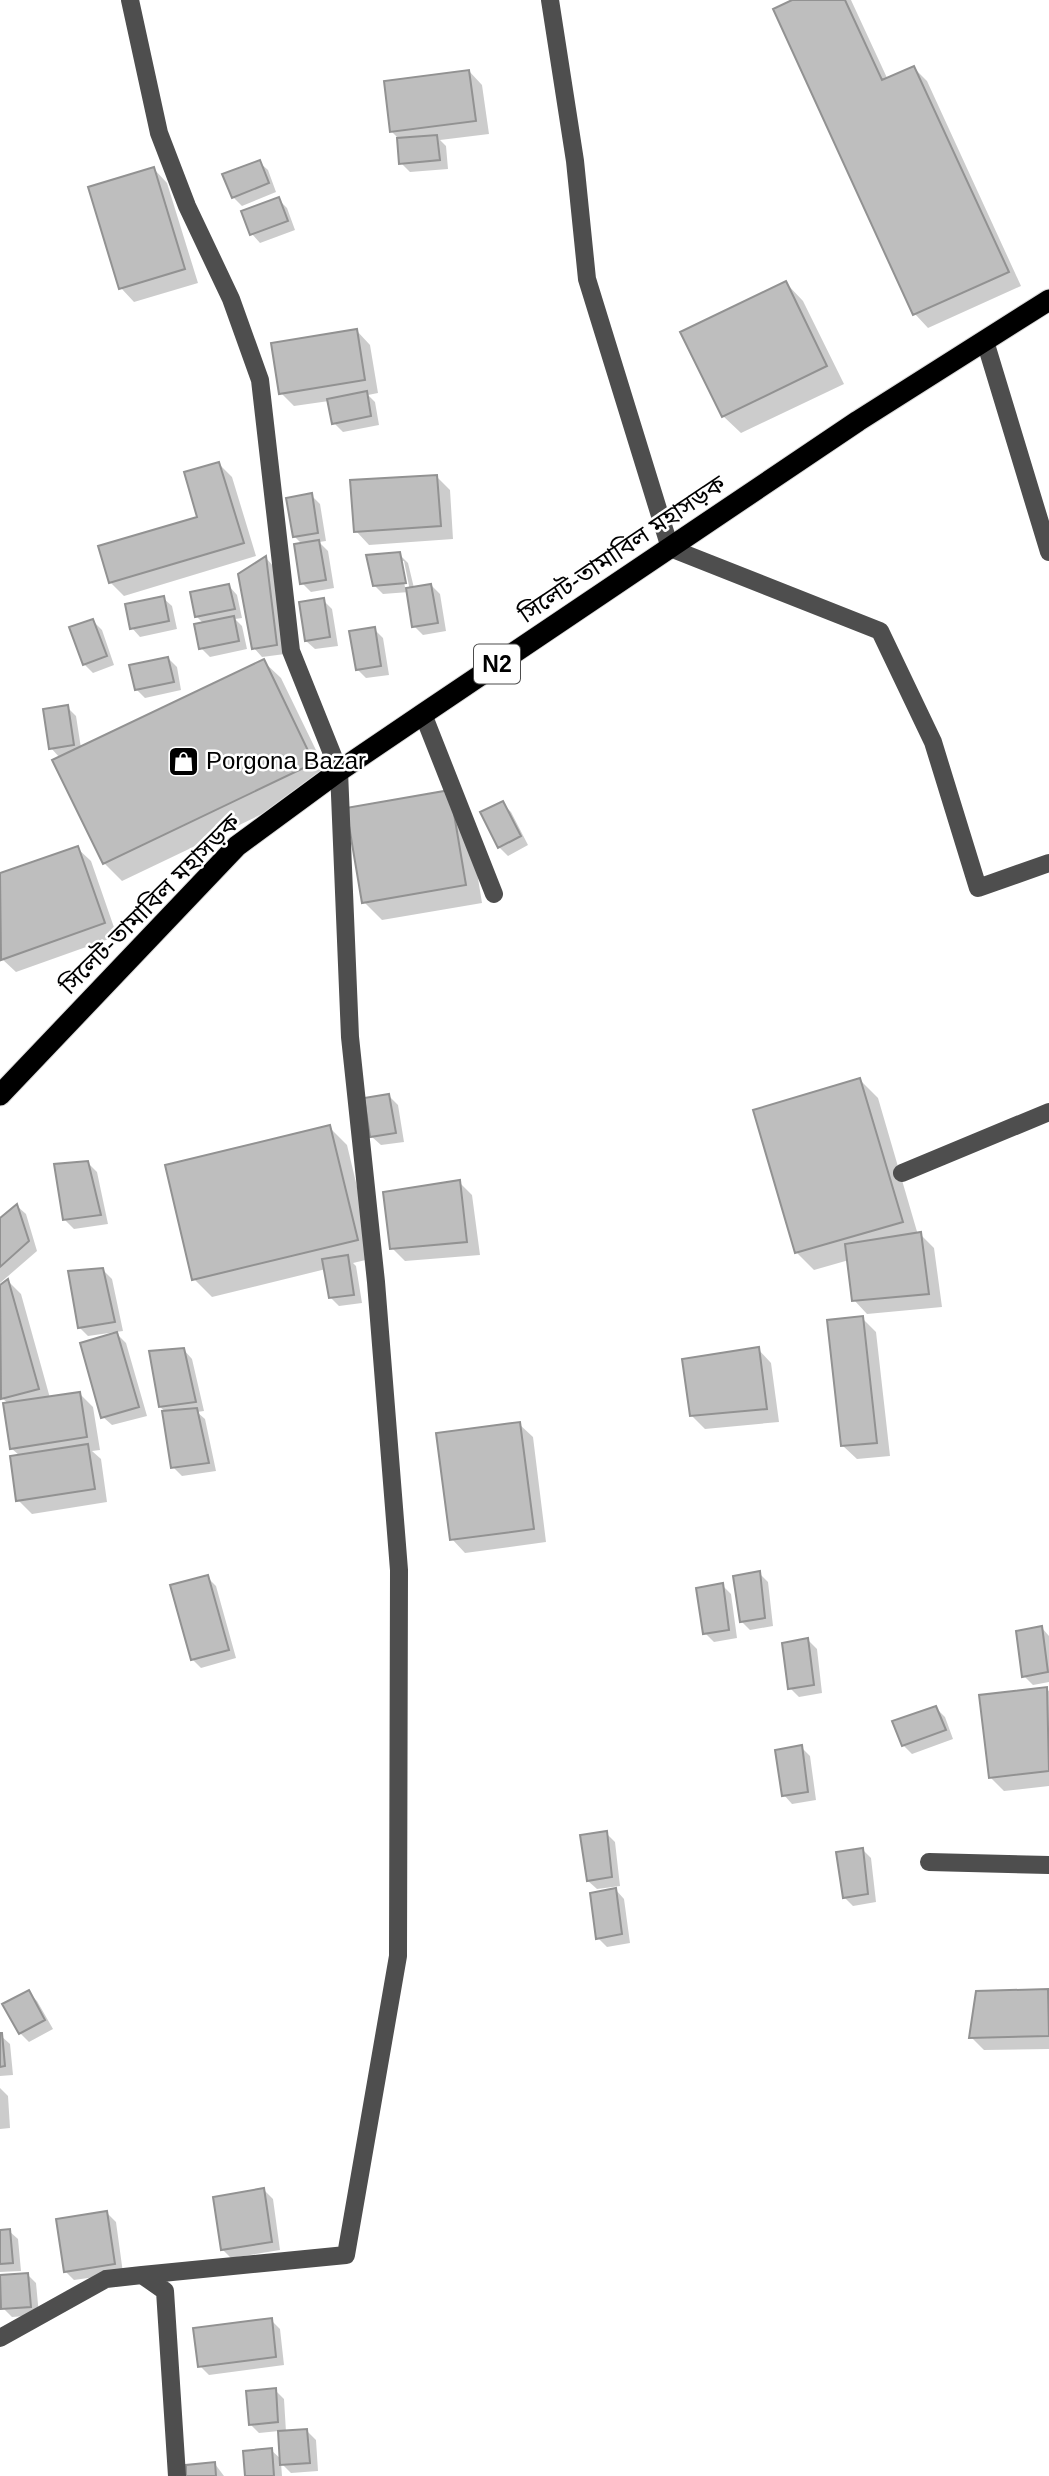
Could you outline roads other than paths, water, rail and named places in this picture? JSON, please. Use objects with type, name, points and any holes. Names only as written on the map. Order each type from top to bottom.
[{"type":"highway","name":"সিলেট-তামাবিল মহাসড়ক","points":[[0,1095],[237,846],[339,771],[858,421],[1049,300]]},
{"type":"street","points":[[0,2338],[106,2279],[346,2255],[398,1956],[399,1570],[376,1282],[350,1037],[339,771],[291,651],[260,380],[232,299],[187,206],[159,133],[130,0]]},
{"type":"street","points":[[551,0],[575,161],[587,279],[670,548],[880,631],[933,743],[978,888],[1049,863]]},
{"type":"street","points":[[985,341],[1049,552]]},
{"type":"street","points":[[423,714],[494,894]]},
{"type":"street","points":[[902,1173],[1049,1112]]},
{"type":"street","points":[[929,1862],[1049,1865]]},
{"type":"street","points":[[142,2275],[165,2291],[177,2476]]},
{"type":"place","name":"Porgona Bazar","points":[[183,761]]}]
